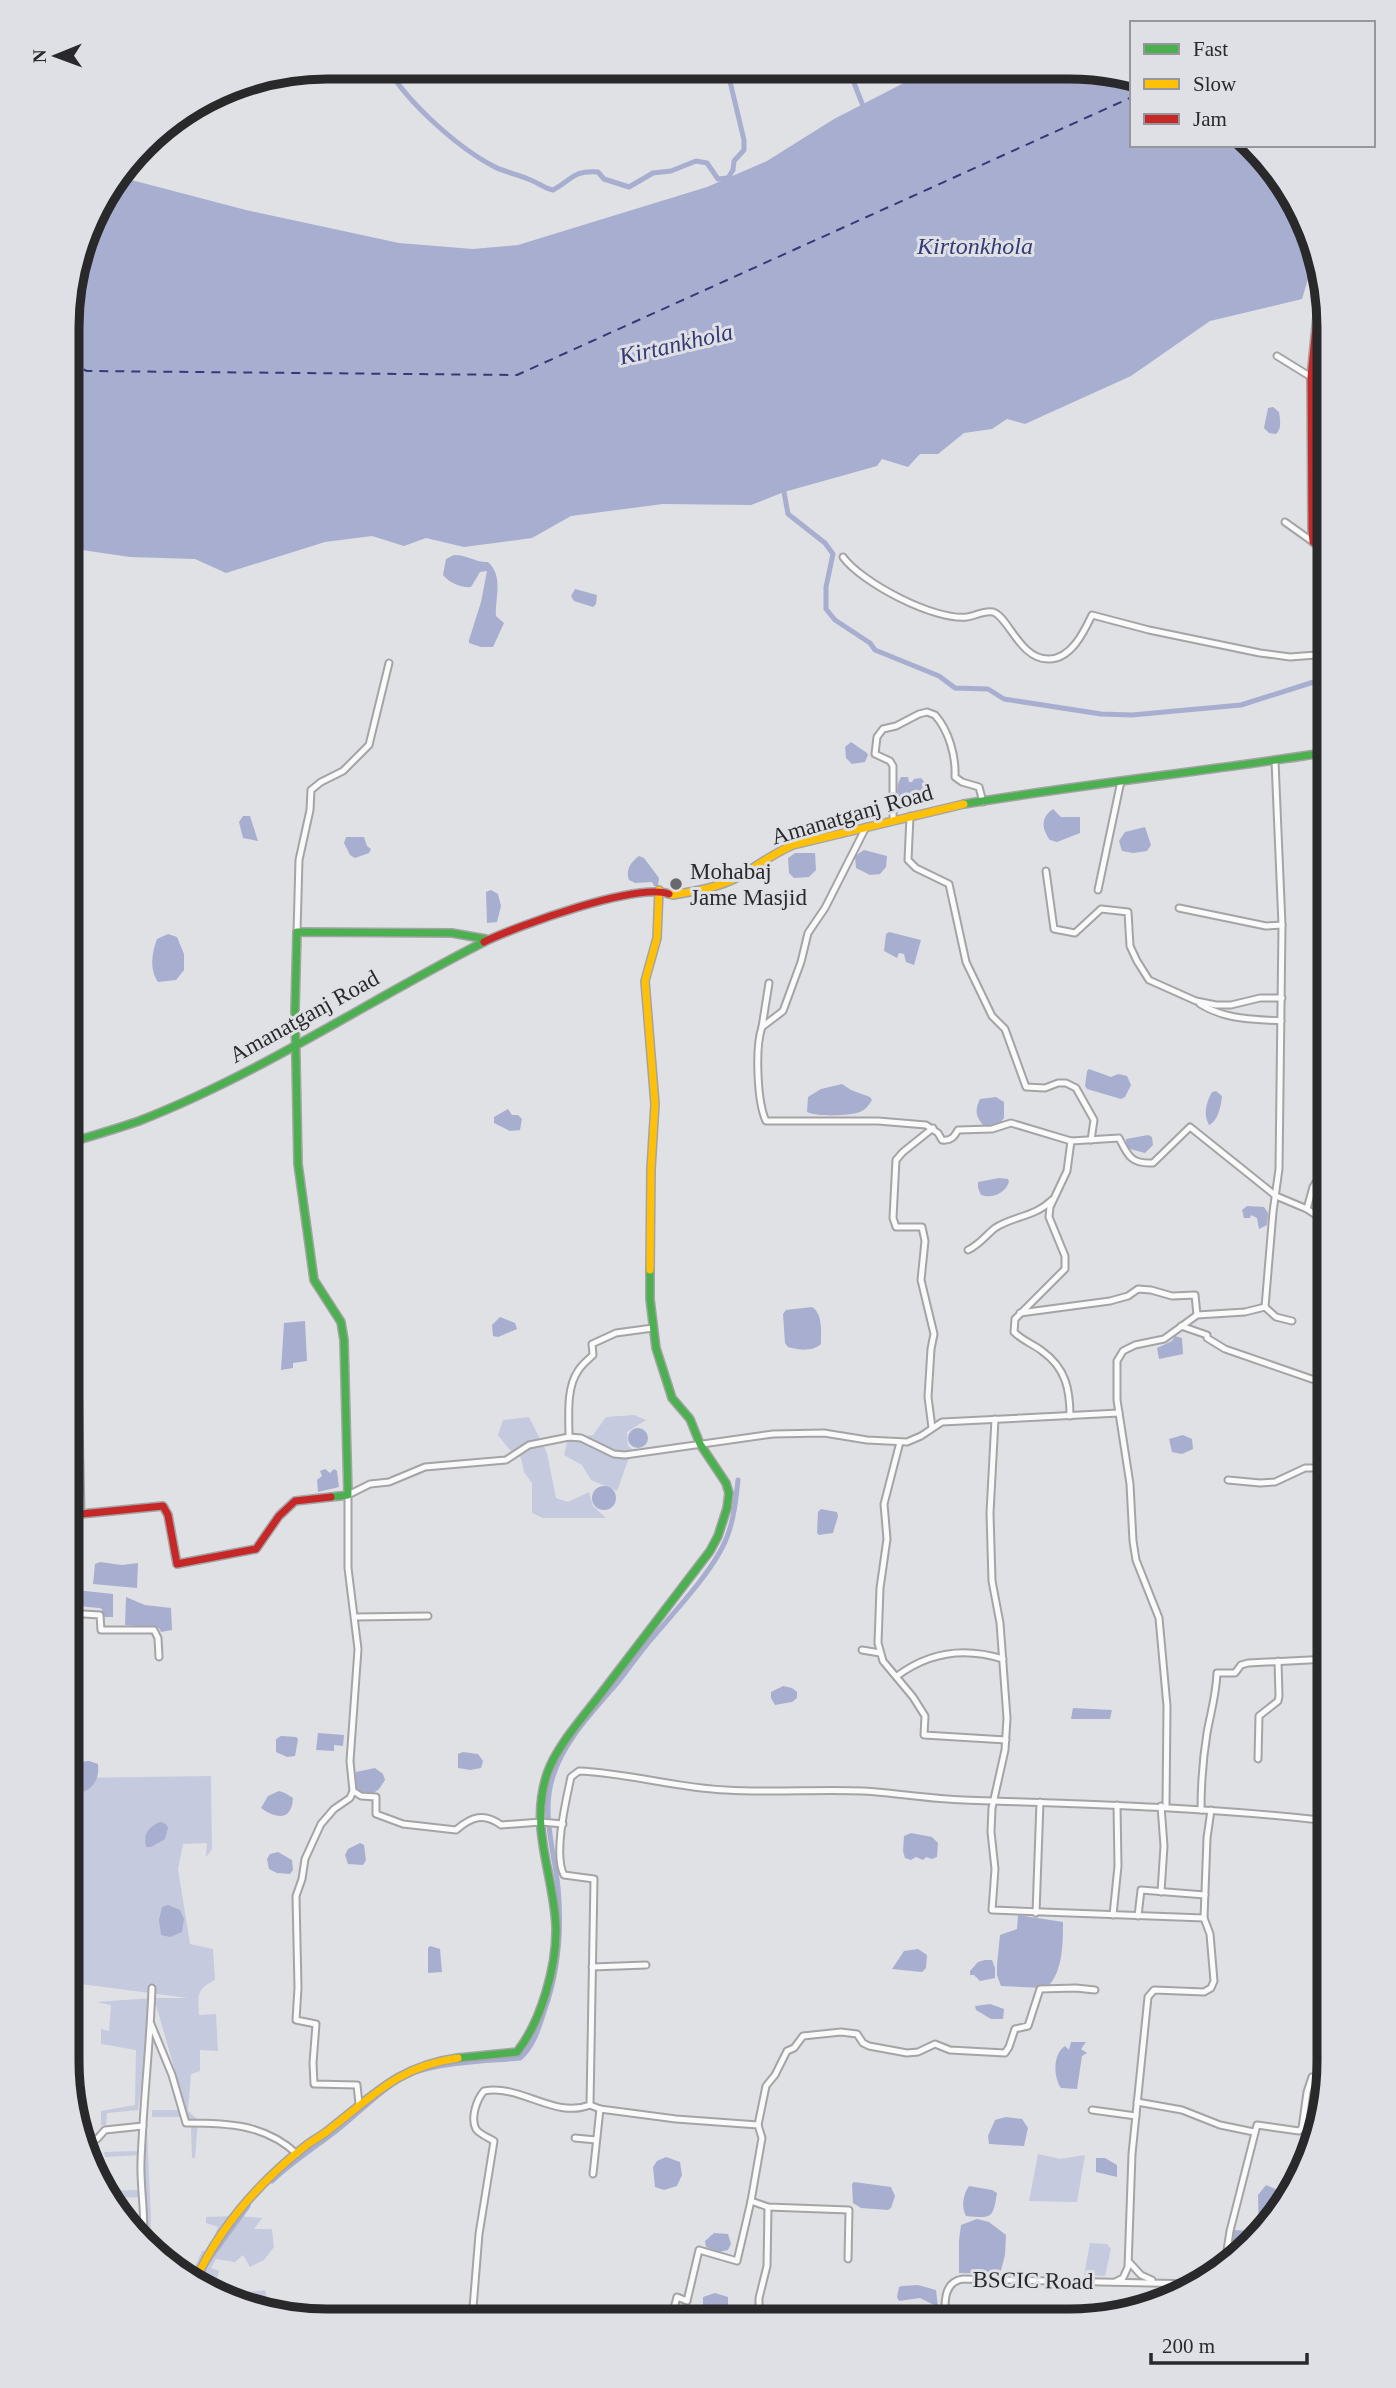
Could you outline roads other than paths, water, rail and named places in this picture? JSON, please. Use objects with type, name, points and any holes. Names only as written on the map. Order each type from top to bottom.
[{"type":"street","points":[[1312,542],[1311,380],[1317,318]]},
{"type":"street","points":[[1277,356],[1317,386]]},
{"type":"street","points":[[1285,522],[1317,546]]},
{"type":"street","points":[[843,557],[851,568],[874,584],[920,607],[967,617],[994,612],[1034,655],[1048,659],[1062,655],[1077,642],[1092,615],[1260,653],[1290,657],[1317,655]]},
{"type":"street","points":[[359,2104],[357,2085],[314,2084],[316,2024],[296,2020],[296,1896],[305,1858],[321,1824],[334,1809],[350,1798],[354,1791],[351,1761],[358,1649],[348,1568],[344,1340],[341,1322],[314,1280],[298,1164],[297,932],[299,860],[310,810],[311,790],[342,771],[369,745],[389,663]]},
{"type":"street","points":[[893,820],[893,766],[890,761],[875,754],[877,737],[883,729],[927,712],[935,715],[947,734],[954,757],[956,778],[979,787],[983,802]]},
{"type":"street","name":"Amanatganj Road","points":[[79,1141],[150,1116],[198,1095],[367,1002],[488,940],[534,920],[639,892],[659,890],[673,895],[715,886],[736,878],[772,854],[793,845],[950,806],[1317,754]]},
{"type":"street","points":[[1265,1307],[1279,1169],[1282,925],[1275,761]]},
{"type":"street","points":[[1098,890],[1121,781]]},
{"type":"street","points":[[910,816],[908,860],[916,868],[949,884],[966,962],[992,1016],[1005,1030],[1026,1087],[1045,1088],[1066,1083],[1076,1088],[1094,1120],[1091,1140]]},
{"type":"street","points":[[762,1027],[783,1011],[802,962],[808,933],[825,908],[866,827]]},
{"type":"street","points":[[1046,871],[1054,929],[1074,933],[1101,909],[1128,912],[1130,946],[1149,979],[1217,1014],[1281,1021]]},
{"type":"street","points":[[198,2273],[203,2260],[230,2222],[277,2172],[359,2104],[394,2079],[425,2064],[517,2052],[529,2037],[544,1999],[553,1960],[556,1927],[540,1822],[547,1774],[567,1738],[710,1551],[718,1536],[729,1493],[726,1483],[700,1444],[690,1419],[673,1398],[656,1348],[650,1299],[651,1169],[655,1104],[645,981],[657,938],[659,890]]},
{"type":"street","points":[[1179,908],[1266,926],[1282,925]]},
{"type":"street","points":[[297,932],[452,933],[488,940]]},
{"type":"street","points":[[769,983],[757,1046],[766,1121],[878,1121],[926,1125],[933,1128],[942,1140],[947,1141],[954,1138],[958,1130],[992,1129],[1011,1123],[1071,1141],[1119,1138],[1127,1154],[1139,1163],[1153,1163],[1190,1128],[1276,1196],[1317,1216]]},
{"type":"street","points":[[1196,1001],[1231,1004],[1260,998],[1282,998]]},
{"type":"street","points":[[932,1428],[928,1396],[930,1349],[934,1334],[921,1280],[925,1241],[922,1227],[896,1227],[893,1218],[895,1160],[933,1128]]},
{"type":"street","points":[[1070,1416],[1070,1390],[1052,1359],[1021,1340],[1014,1332],[1015,1319],[1065,1269],[1065,1256],[1049,1217],[1067,1171],[1071,1141]]},
{"type":"street","points":[[1307,1209],[1317,1180]]},
{"type":"street","points":[[968,1250],[979,1245],[996,1228],[1044,1208],[1057,1196]]},
{"type":"street","points":[[1020,1313],[1110,1301],[1128,1296],[1138,1289],[1172,1296],[1195,1295],[1198,1315]]},
{"type":"street","points":[[1161,1892],[1167,1706],[1160,1618],[1136,1560],[1130,1484],[1119,1413],[1117,1361],[1123,1351],[1164,1339],[1198,1315],[1245,1312],[1265,1307]]},
{"type":"street","points":[[1265,1307],[1276,1317],[1292,1321]]},
{"type":"street","points":[[1181,1326],[1207,1335],[1207,1338],[1225,1349],[1317,1381]]},
{"type":"street","points":[[569,1437],[573,1383],[577,1372],[593,1355],[592,1344],[616,1332],[653,1328]]},
{"type":"street","points":[[79,1419],[81,1514],[163,1506],[168,1515],[177,1564],[256,1549],[279,1516],[295,1501],[348,1495],[370,1484],[389,1482],[425,1467],[506,1460],[528,1445],[569,1437],[581,1438],[614,1454],[625,1455],[750,1436],[814,1433],[913,1441],[943,1422],[1119,1413]]},
{"type":"street","points":[[995,1419],[990,1513],[992,1581],[1000,1623],[1007,1718],[1006,1740],[992,1808],[990,1832],[995,1870],[992,1910],[1204,1918]]},
{"type":"street","points":[[900,1442],[884,1504],[887,1527],[878,1613],[880,1653],[883,1661],[925,1716],[924,1735],[1006,1740]]},
{"type":"street","points":[[1228,1480],[1275,1482],[1304,1468],[1317,1468]]},
{"type":"street","points":[[79,1614],[100,1615],[101,1630],[154,1630],[158,1637],[159,1657]]},
{"type":"street","points":[[355,1617],[428,1616]]},
{"type":"street","points":[[862,1650],[880,1653]]},
{"type":"street","points":[[897,1676],[927,1659],[953,1652],[972,1652],[1003,1659]]},
{"type":"street","points":[[1201,1810],[1205,1750],[1211,1710],[1216,1696],[1217,1673],[1235,1673],[1241,1665],[1248,1663],[1317,1659]]},
{"type":"street","points":[[1258,1759],[1259,1716],[1278,1701],[1278,1661]]},
{"type":"street","points":[[590,2105],[594,1879],[564,1875],[560,1850],[571,1777],[579,1771],[604,1772],[726,1791],[866,1791],[962,1800],[1164,1806],[1317,1820]]},
{"type":"street","points":[[354,1791],[361,1796],[376,1797],[376,1814],[403,1824],[456,1830],[468,1820],[480,1816],[502,1825],[540,1822],[564,1824]]},
{"type":"street","points":[[1036,1913],[1041,1802]]},
{"type":"street","points":[[1113,1915],[1118,1866],[1117,1805]]},
{"type":"street","points":[[1115,2282],[1127,2272],[1129,2261],[1132,2154],[1148,1997],[1154,1990],[1204,1992],[1211,1988],[1214,1980],[1210,1934],[1204,1918],[1207,1838],[1211,1810]]},
{"type":"street","points":[[1138,1916],[1141,1890],[1205,1895]]},
{"type":"street","points":[[593,1967],[646,1965]]},
{"type":"street","points":[[145,2230],[141,2166],[152,1988]]},
{"type":"street","points":[[674,2309],[677,2297],[687,2301],[699,2250],[737,2260],[762,2138],[758,2125],[766,2086],[787,2051],[794,2048],[803,2036],[841,2032],[857,2034],[863,2043],[869,2046],[908,2053],[918,2052],[935,2044],[950,2050],[1005,2053],[1015,2029],[1028,2026],[1040,1989],[1095,1990]]},
{"type":"street","points":[[151,2023],[172,2075],[186,2123],[251,2127],[298,2154]]},
{"type":"street","points":[[1227,2253],[1258,2123],[1277,2129],[1298,2131],[1303,2128],[1307,2092],[1312,2077],[1317,2076]]},
{"type":"street","points":[[473,2309],[479,2234],[494,2141],[476,2130],[474,2124],[476,2105],[484,2091],[503,2089],[554,2106],[578,2110],[590,2105],[600,2109],[676,2119],[758,2125]]},
{"type":"street","points":[[1137,2102],[1182,2110],[1220,2125],[1254,2132]]},
{"type":"street","points":[[593,2174],[600,2109]]},
{"type":"street","points":[[1092,2110],[1136,2116]]},
{"type":"street","points":[[91,2139],[97,2139],[105,2130],[143,2126]]},
{"type":"street","points":[[575,2138],[596,2140]]},
{"type":"street","points":[[751,2201],[768,2207],[849,2210],[848,2259]]},
{"type":"street","points":[[759,2309],[759,2298],[767,2266],[768,2207]]},
{"type":"street","points":[[1129,2261],[1141,2275],[1155,2281]]},
{"type":"street","name":"BSCIC Road","points":[[945,2309],[946,2290],[956,2280],[1181,2283]]},
{"type":"water","name":"Kirtonkhola","points":[[912,79],[1086,79],[1130,86],[1130,147],[1241,147],[1256,163],[1276,189],[1292,217],[1304,247],[1311,270],[1302,299],[1210,321],[1131,376],[1025,424],[1007,419],[992,429],[964,433],[938,454],[920,454],[908,467],[882,459],[877,466],[784,492],[751,505],[663,504],[571,516],[532,538],[464,547],[426,538],[404,546],[372,536],[325,542],[226,573],[195,559],[130,557],[79,550],[81,294],[87,262],[104,217],[128,179],[246,210],[399,243],[473,249],[518,245],[707,187],[767,161],[834,119]]},
{"type":"water","points":[[1273,407],[1279,412],[1280,418],[1280,427],[1276,434],[1269,433],[1264,428],[1268,408]]},
{"type":"water","points":[[454,555],[488,562],[496,574],[496,616],[504,623],[493,647],[469,643],[487,571],[480,572],[471,587],[452,583],[443,575],[446,559]]},
{"type":"water","points":[[575,589],[597,595],[596,604],[593,607],[574,601],[571,596]]},
{"type":"water","points":[[851,742],[867,753],[865,762],[852,764],[846,758],[845,747]]},
{"type":"water","points":[[901,777],[908,777],[909,782],[921,778],[926,788],[909,802],[902,803],[897,790]]},
{"type":"water","points":[[1053,809],[1061,817],[1080,817],[1080,833],[1057,842],[1050,840],[1045,832],[1044,820]]},
{"type":"water","points":[[243,816],[250,816],[258,841],[243,838],[239,822]]},
{"type":"water","points":[[1145,827],[1151,845],[1147,851],[1122,851],[1119,841],[1125,832]]},
{"type":"water","points":[[346,837],[364,837],[371,849],[369,853],[355,858],[350,855],[344,843]]},
{"type":"water","points":[[864,850],[887,856],[886,867],[880,874],[870,875],[856,868],[855,856]]},
{"type":"water","points":[[795,853],[815,853],[816,870],[809,877],[794,878],[789,873],[788,858]]},
{"type":"water","points":[[639,856],[644,858],[659,878],[658,886],[654,886],[652,882],[635,883],[629,880],[630,866]]},
{"type":"water","points":[[491,890],[498,894],[501,906],[497,922],[487,923],[486,892]]},
{"type":"water","points":[[889,932],[921,940],[914,965],[906,962],[904,954],[899,953],[897,958],[884,951],[886,934]]},
{"type":"water","points":[[168,934],[177,937],[184,954],[184,970],[176,980],[158,982],[152,966],[154,950],[157,939]]},
{"type":"water","points":[[1089,1069],[1111,1077],[1118,1074],[1127,1076],[1131,1085],[1125,1097],[1121,1099],[1087,1089],[1085,1086]]},
{"type":"water","points":[[842,1084],[870,1097],[872,1100],[864,1110],[841,1115],[807,1112],[808,1097],[821,1089]]},
{"type":"water","points":[[1216,1091],[1222,1096],[1221,1104],[1217,1117],[1209,1125],[1206,1117],[1207,1104],[1212,1092]]},
{"type":"water","points":[[996,1097],[1004,1102],[1004,1118],[1001,1122],[985,1127],[977,1114],[978,1103],[980,1099]]},
{"type":"water","points":[[508,1109],[512,1115],[518,1115],[522,1119],[520,1130],[510,1131],[494,1123],[494,1117]]},
{"type":"water","points":[[1148,1135],[1152,1137],[1153,1145],[1145,1153],[1126,1148],[1126,1139]]},
{"type":"water","points":[[1008,1179],[1005,1189],[994,1196],[981,1195],[978,1182]]},
{"type":"water","points":[[1247,1206],[1264,1207],[1268,1213],[1267,1225],[1259,1229],[1257,1218],[1251,1215],[1250,1218],[1244,1218],[1242,1210]]},
{"type":"water","points":[[812,1307],[820,1319],[821,1344],[809,1349],[788,1347],[785,1343],[783,1314],[786,1310]]},
{"type":"water","points":[[500,1317],[515,1323],[517,1329],[498,1337],[493,1336],[492,1325]]},
{"type":"water","points":[[305,1321],[307,1361],[293,1363],[293,1368],[281,1370],[284,1323]]},
{"type":"water","points":[[1175,1336],[1182,1338],[1183,1354],[1159,1359],[1157,1348],[1172,1341]]},
{"type":"water","points":[[634,1428],[642,1428],[648,1438],[642,1448],[634,1448],[628,1442],[628,1434]]},
{"type":"water","points":[[1183,1435],[1192,1439],[1193,1449],[1182,1454],[1172,1452],[1169,1439]]},
{"type":"water","points":[[325,1469],[330,1473],[334,1469],[337,1471],[339,1487],[318,1492],[317,1480],[322,1476],[320,1471]]},
{"type":"water","points":[[604,1486],[613,1489],[616,1498],[613,1507],[604,1510],[595,1507],[592,1498],[595,1489]]},
{"type":"water","points":[[821,1509],[837,1512],[833,1533],[817,1533],[818,1512]]},
{"type":"water","points":[[100,1562],[122,1565],[138,1563],[137,1588],[93,1584],[95,1564]]},
{"type":"water","points":[[79,1590],[113,1594],[113,1617],[103,1617],[102,1609],[79,1606]]},
{"type":"water","points":[[126,1597],[145,1605],[171,1608],[172,1630],[161,1632],[159,1628],[125,1625]]},
{"type":"water","points":[[783,1686],[797,1692],[797,1698],[792,1702],[775,1705],[771,1692]]},
{"type":"water","points":[[1073,1708],[1112,1710],[1110,1719],[1071,1719]]},
{"type":"water","points":[[318,1733],[344,1735],[343,1746],[334,1745],[334,1751],[316,1750]]},
{"type":"water","points":[[281,1736],[298,1739],[295,1756],[287,1757],[276,1752],[276,1739]]},
{"type":"water","points":[[458,1754],[478,1754],[483,1761],[481,1768],[458,1768]]},
{"type":"water","points":[[79,1762],[98,1764],[98,1771],[91,1787],[79,1792]]},
{"type":"water","points":[[375,1768],[383,1774],[385,1780],[379,1789],[371,1795],[356,1791],[356,1772]]},
{"type":"water","points":[[279,1791],[293,1798],[290,1811],[282,1816],[261,1808],[268,1796]]},
{"type":"water","points":[[160,1822],[168,1828],[165,1839],[146,1847],[147,1832]]},
{"type":"water","points":[[911,1833],[932,1837],[938,1843],[937,1857],[926,1857],[923,1860],[916,1857],[911,1860],[905,1858],[904,1836]]},
{"type":"water","points":[[360,1843],[364,1845],[366,1860],[363,1865],[348,1864],[345,1855],[348,1849]]},
{"type":"water","points":[[278,1852],[292,1860],[293,1870],[290,1874],[269,1869],[267,1859],[270,1854]]},
{"type":"water","points":[[168,1905],[180,1910],[184,1919],[182,1932],[170,1937],[161,1935],[159,1920],[162,1907]]},
{"type":"water","points":[[1018,1915],[1063,1922],[1059,1967],[1046,1988],[1001,1986],[997,1975],[1000,1935],[1017,1929]]},
{"type":"water","points":[[430,1946],[440,1949],[442,1972],[428,1973]]},
{"type":"water","points":[[918,1949],[927,1955],[926,1968],[922,1972],[892,1969],[904,1951]]},
{"type":"water","points":[[992,1960],[995,1978],[980,1981],[970,1975],[970,1971],[978,1962]]},
{"type":"water","points":[[990,2004],[1004,2009],[1003,2019],[991,2019],[976,2010],[975,2006]]},
{"type":"water","points":[[1071,2042],[1086,2042],[1081,2049],[1087,2053],[1082,2056],[1077,2089],[1061,2088],[1056,2072],[1058,2054],[1065,2046],[1069,2050]]},
{"type":"water","points":[[1006,2117],[1022,2119],[1028,2128],[1024,2146],[989,2144],[988,2136],[995,2120]]},
{"type":"water","points":[[666,2157],[680,2162],[682,2175],[677,2186],[664,2190],[655,2187],[653,2167],[657,2161]]},
{"type":"water","points":[[1096,2158],[1105,2158],[1117,2165],[1117,2177],[1096,2172]]},
{"type":"water","points":[[854,2182],[891,2187],[895,2196],[891,2208],[861,2208],[853,2203]]},
{"type":"water","points":[[1266,2185],[1280,2191],[1259,2222],[1258,2195]]},
{"type":"water","points":[[969,2186],[997,2193],[992,2213],[986,2217],[966,2216],[963,2201]]},
{"type":"water","points":[[977,2219],[989,2222],[1006,2235],[1000,2274],[959,2273],[961,2225]]},
{"type":"water","points":[[1234,2230],[1251,2231],[1245,2237],[1229,2251]]},
{"type":"water","points":[[714,2233],[728,2234],[731,2244],[728,2250],[719,2252],[706,2247],[705,2241]]},
{"type":"water","points":[[918,2285],[936,2290],[938,2307],[920,2298],[899,2301],[899,2287]]},
{"type":"water","points":[[715,2293],[728,2297],[728,2309],[706,2309],[703,2307],[703,2297]]},
{"type":"waterway","points":[[395,79],[420,109],[449,136],[479,158],[553,190],[578,174],[590,172],[598,172],[604,179],[629,187],[653,173],[671,171],[696,161],[707,163],[718,179],[728,178]]},
{"type":"waterway","points":[[729,79],[744,150],[734,161],[729,180]]},
{"type":"waterway","points":[[853,79],[865,111]]},
{"type":"waterway","points":[[784,492],[788,514],[825,543],[833,554],[826,587],[826,609],[835,620],[870,643],[875,650],[939,676],[955,688],[988,689],[1004,699],[1101,714],[1132,715],[1241,705],[1317,681]]},
{"type":"waterway","points":[[272,2181],[402,2078],[437,2066],[520,2058],[529,2048],[538,2031],[549,1997],[558,1950],[558,1887],[548,1817],[553,1776],[578,1730],[713,1564],[729,1530],[738,1480]]},
{"type":"waterway","points":[[202,2275],[205,2265],[248,2206]]},
{"type":"place","name":"Mohabaj Jame Masjid","points":[[676,884]]},
{"type":"water label","name":"Kirtankhola","points":[[676,344]]}]
